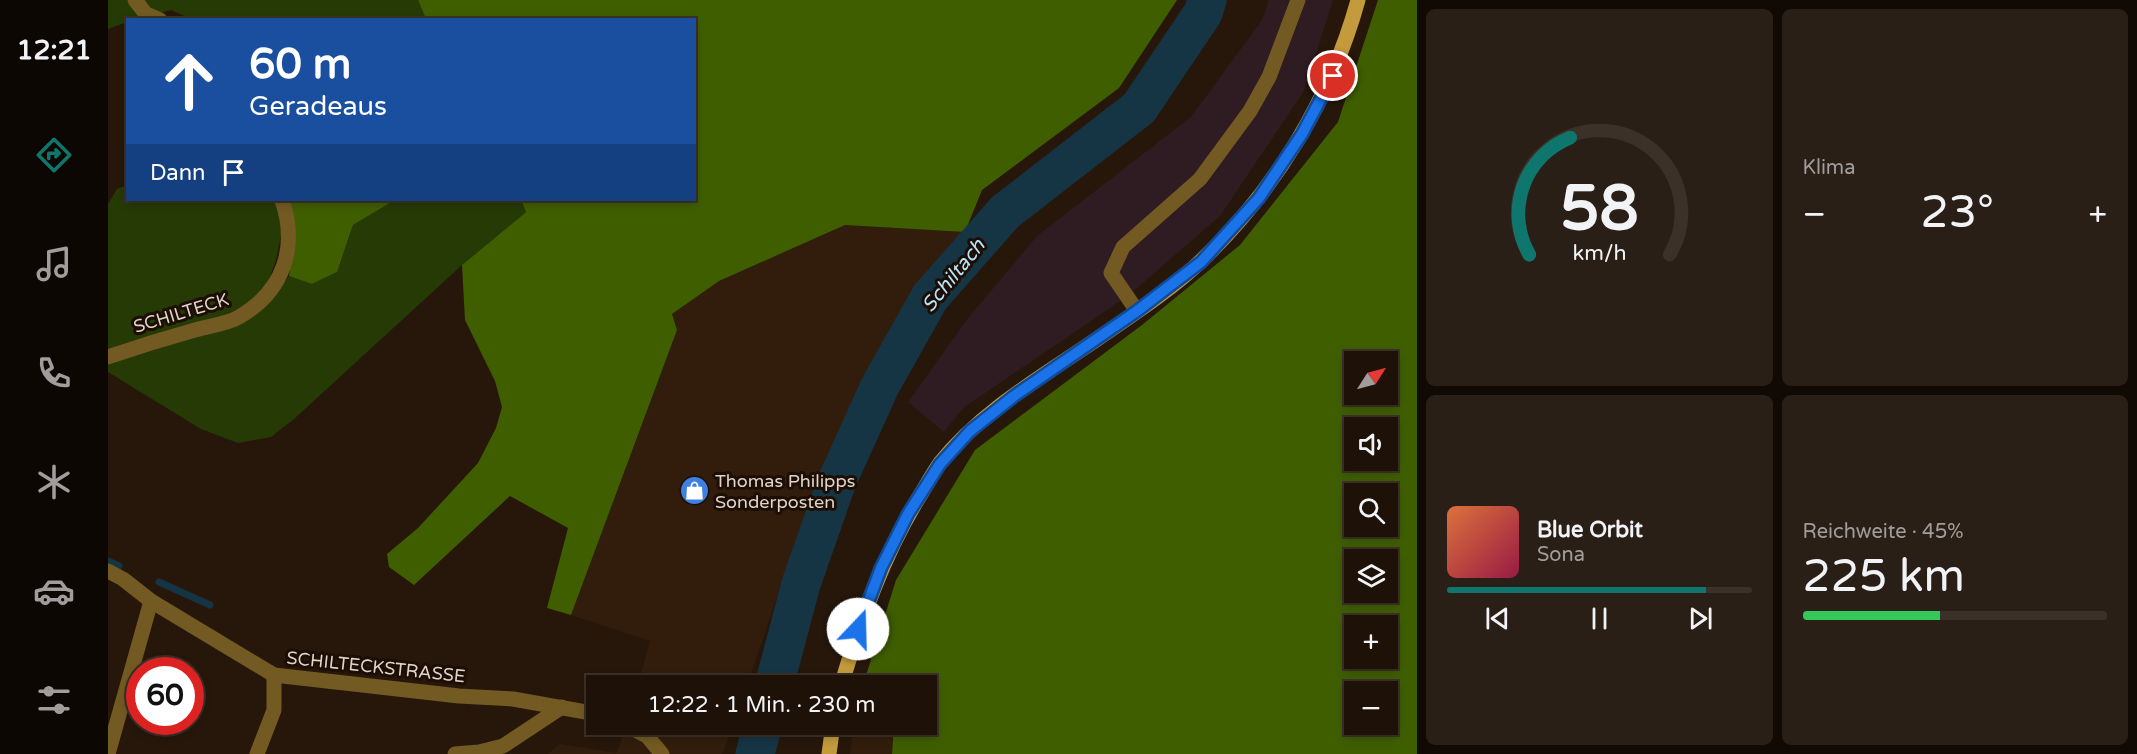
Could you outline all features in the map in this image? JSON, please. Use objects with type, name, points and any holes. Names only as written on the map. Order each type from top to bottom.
[{"type":"main road","points":[[844,675],[858,629],[881,568],[908,514],[940,464],[960,441],[1014,396],[1137,311],[1201,262],[1259,198],[1302,134],[1333,76],[1358,0]]},
{"type":"main road","points":[[829,754],[831,735]]},
{"type":"street","points":[[135,0],[146,14],[155,18]]},
{"type":"street","points":[[1137,311],[1110,273],[1123,247],[1200,178],[1250,111],[1269,77],[1298,0]]},
{"type":"street","name":"SCHILTECK","points":[[108,357],[238,318],[267,296],[284,268],[289,245],[288,219],[282,201]]},
{"type":"street","name":"SCHILTECKSTRASSE","points":[[108,571],[123,579],[151,601],[274,675],[459,696],[513,699],[586,711]]},
{"type":"street","points":[[108,754],[151,601]]},
{"type":"street","points":[[256,754],[274,710],[274,675]]},
{"type":"street","points":[[455,754],[479,752],[503,746],[562,706]]},
{"type":"street","points":[[645,735],[662,754]]},
{"type":"shaded area","points":[[1269,0],[1333,0],[1304,91],[1220,216],[1129,295],[963,408],[944,432],[908,402],[969,317],[1037,236],[1191,117],[1262,20]]},
{"type":"shaded area","points":[[845,225],[965,232],[920,286],[895,325],[900,342],[849,430],[806,513],[750,675],[641,675],[650,641],[571,615],[677,330],[672,314],[719,281]]},
{"type":"shaded area","points":[[623,735],[730,735],[722,754],[548,754],[560,744],[617,753]]},
{"type":"shaded area","points":[[853,735],[893,735],[892,754],[850,754]]},
{"type":"green space","points":[[108,0],[128,0],[141,18],[126,18],[126,22],[108,29]]},
{"type":"green space","points":[[144,0],[418,0],[426,18],[189,18],[171,10],[157,14]]},
{"type":"green space","points":[[418,0],[1177,0],[1119,88],[982,190],[965,232],[845,225],[719,281],[672,314],[677,330],[571,615],[547,608],[568,528],[510,496],[414,585],[389,567],[387,554],[418,528],[478,463],[496,428],[502,407],[495,381],[465,320],[462,265],[526,212],[521,201],[696,201],[696,18],[426,18]]},
{"type":"green space","points":[[1378,0],[1417,0],[1417,754],[892,754],[893,735],[937,735],[937,675],[866,675],[896,580],[975,450],[1142,325],[1240,245],[1338,122]]},
{"type":"green space","points":[[126,185],[126,201],[277,201],[282,231],[276,260],[268,282],[258,295],[241,308],[220,317],[108,352],[108,204],[117,189]]},
{"type":"green space","points":[[290,201],[393,201],[353,225],[337,272],[312,284],[289,276],[293,244]]},
{"type":"green space","points":[[393,201],[521,201],[526,212],[462,265],[294,419],[271,437],[238,443],[201,429],[108,372],[108,362],[269,301],[289,276],[312,284],[337,272],[353,225]]},
{"type":"waterway","name":"Schiltach","points":[[777,675],[801,584],[837,481],[880,386],[930,297],[1005,212],[1139,108],[1203,13],[1207,0]]},
{"type":"waterway","points":[[108,561],[119,566]]},
{"type":"waterway","points":[[159,582],[210,605]]},
{"type":"waterway","name":"Schiltach","points":[[755,754],[760,735]]},
{"type":"place","name":"Thomas Philipps Sonderposten","points":[[694,491]]},
{"type":"route","points":[[858,629],[881,568],[908,514],[940,464],[970,431],[1014,396],[1137,311],[1201,262],[1259,198],[1302,134],[1333,76]]}]
